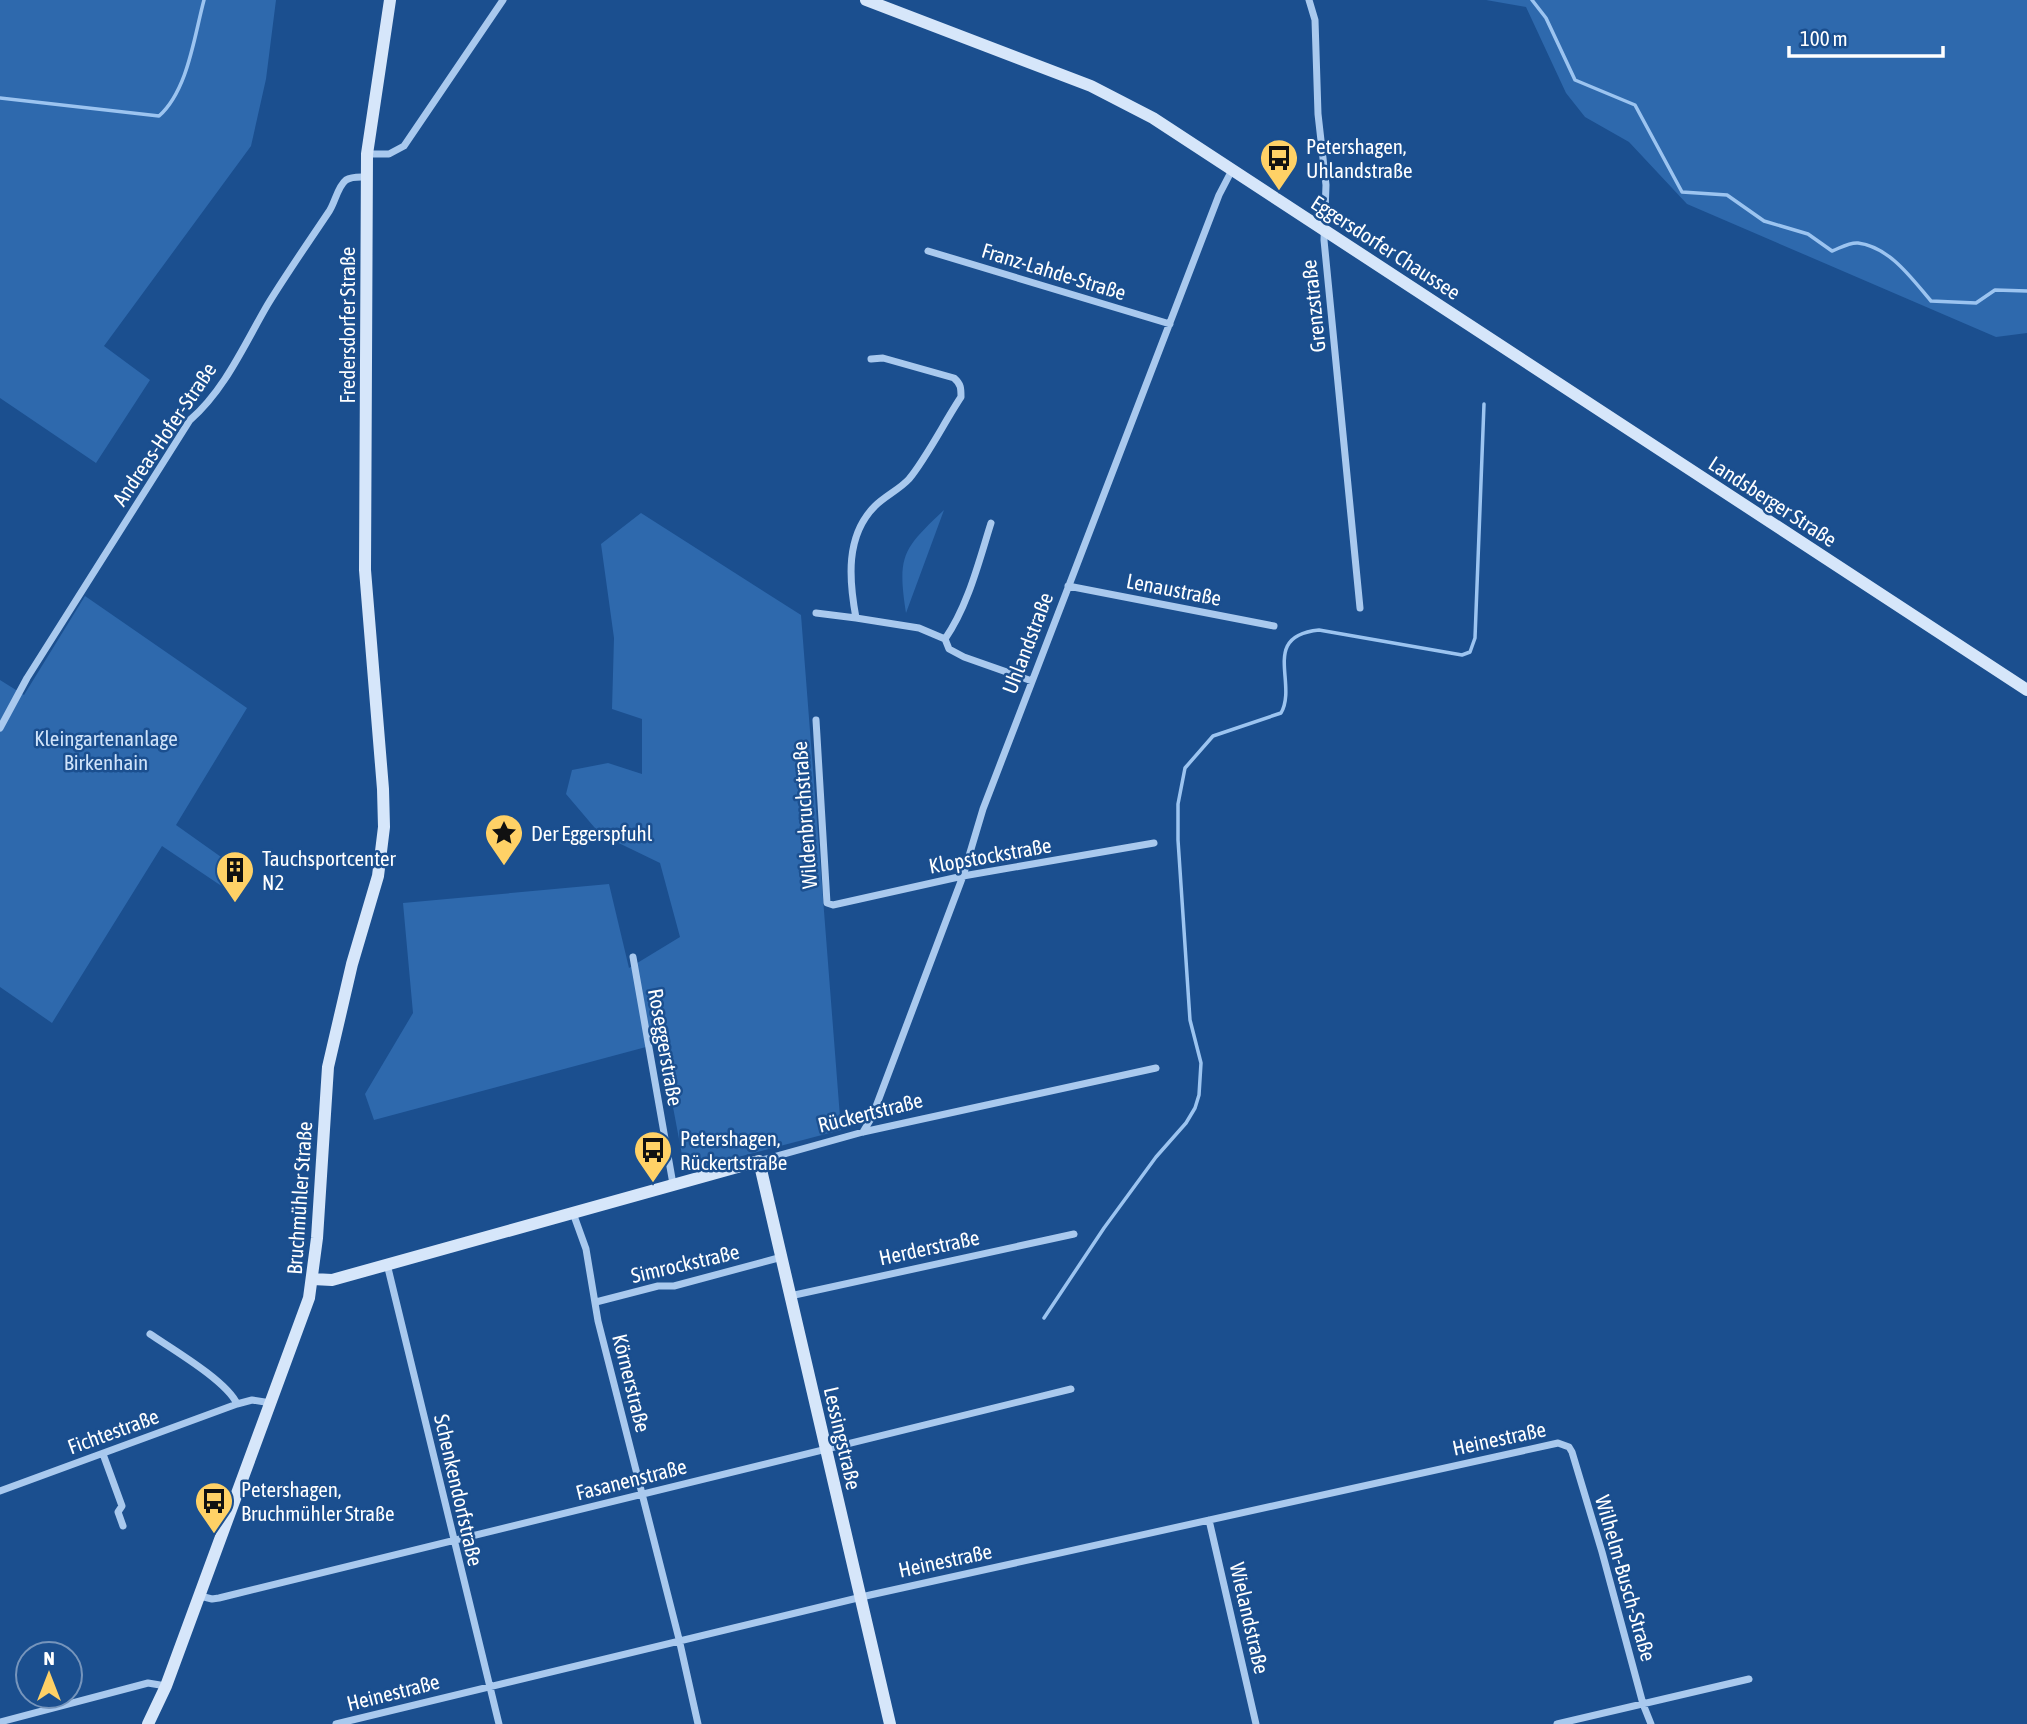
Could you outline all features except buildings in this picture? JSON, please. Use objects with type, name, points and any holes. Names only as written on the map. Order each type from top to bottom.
[{"type":"street","name":"Fredersdorfer Straße","points":[[371,652],[365,570],[367,154],[390,0]]},
{"type":"street","points":[[367,154],[389,154],[404,146],[452,79],[503,0]]},
{"type":"street","name":"Eggersdorfer Chaussee","points":[[866,0],[1109,94],[1153,118],[1498,344]]},
{"type":"street","name":"Grenzstraße","points":[[1309,0],[1315,20],[1318,114],[1326,185],[1324,240],[1360,608]]},
{"type":"street","name":"Uhlandstraße","points":[[863,1132],[872,1117],[963,876],[983,809],[1068,586],[1219,195],[1232,170]]},
{"type":"street","name":"Andreas-Hofer-Straße","points":[[0,728],[40,657],[190,420],[204,408],[217,390],[270,302],[332,208],[341,186],[353,177],[367,177]]},
{"type":"street","name":"Franz-Lahde-Straße","points":[[928,251],[1170,324]]},
{"type":"street","name":"Landsberger Straße","points":[[1498,344],[2027,690]]},
{"type":"street","points":[[856,618],[850,582],[853,549],[861,527],[876,506],[908,480],[961,397],[960,384],[954,378],[883,358],[871,359]]},
{"type":"street","points":[[945,639],[954,627],[991,523]]},
{"type":"street","name":"Lenaustraße","points":[[1068,586],[1274,626]]},
{"type":"street","points":[[816,613],[919,628],[945,639],[950,649],[964,657],[1032,681]]},
{"type":"street","name":"Bruchmühler Straße","points":[[148,1724],[166,1686],[200,1595],[302,1319],[313,1279],[328,1067],[352,964],[378,876],[384,827],[371,652]]},
{"type":"street","name":"Wildenbruchstraße","points":[[816,720],[827,903],[832,905]]},
{"type":"street","name":"Klopstockstraße","points":[[832,905],[963,876],[1154,843]]},
{"type":"street","name":"Roseggerstraße","points":[[633,957],[673,1184]]},
{"type":"street","name":"Rückertstraße","points":[[313,1279],[332,1280],[863,1132],[1156,1068]]},
{"type":"street","name":"Lessingstraße","points":[[759,1161],[890,1724]]},
{"type":"street","name":"Körnerstraße","points":[[573,1213],[586,1249],[598,1321],[698,1724]]},
{"type":"street","name":"Herderstraße","points":[[790,1296],[1074,1234]]},
{"type":"street","name":"Simrockstraße","points":[[596,1302],[658,1286],[674,1286],[782,1257]]},
{"type":"street","name":"Schenkendorfstraße","points":[[387,1264],[499,1724]]},
{"type":"street","points":[[150,1334],[218,1382],[233,1395],[237,1404]]},
{"type":"street","name":"Fasanenstraße","points":[[200,1595],[219,1598],[1071,1389]]},
{"type":"street","name":"Fichtestraße","points":[[0,1491],[237,1404],[252,1400],[271,1403]]},
{"type":"street","name":"Heinestraße","points":[[336,1724],[860,1597],[1549,1443],[1564,1444]]},
{"type":"street","name":"Wilhelm-Busch-Straße","points":[[1564,1444],[1572,1452],[1643,1704],[1651,1724]]},
{"type":"street","points":[[103,1454],[122,1506],[118,1512],[123,1526]]},
{"type":"street","name":"Wielandstraße","points":[[1209,1520],[1256,1724]]},
{"type":"street","points":[[1557,1724],[1749,1679]]},
{"type":"street","points":[[0,1722],[148,1683],[166,1686]]},
{"type":"green space","points":[[0,0],[276,0],[266,79],[251,146],[104,346],[150,380],[96,463],[0,398]]},
{"type":"green space","points":[[1486,0],[2027,0],[2027,333],[1996,337],[1687,204],[1629,142],[1585,117],[1566,93],[1526,7]]},
{"type":"green space","points":[[944,510],[906,613],[902,578],[906,554],[920,534]]},
{"type":"green space","points":[[641,513],[801,615],[841,1130],[685,1171],[661,1043],[374,1120],[365,1094],[413,1013],[403,903],[609,884],[629,968],[680,937],[660,863],[600,834],[566,794],[572,770],[608,763],[642,774],[642,719],[612,709],[614,638],[601,544]]},
{"type":"green space","name":"Kleingartenanlage Birkenhain","points":[[85,596],[247,708],[176,825],[238,869],[223,887],[162,846],[52,1023],[0,987],[0,680],[24,695]]},
{"type":"waterway","points":[[0,98],[159,116],[169,105],[183,78],[204,0]]},
{"type":"waterway","points":[[1532,0],[1546,18],[1575,80],[1635,105],[1682,192],[1727,195],[1764,221],[1808,234],[1832,251],[1855,243],[1870,246],[1899,265],[1931,301],[1976,303],[1995,290],[2027,291]]},
{"type":"waterway","points":[[1044,1318],[1104,1228],[1156,1157],[1186,1123],[1199,1095],[1201,1063],[1190,1020],[1178,840],[1178,804],[1185,768],[1213,736],[1281,713],[1285,701],[1286,651],[1291,641],[1301,634],[1319,630],[1462,655],[1470,652],[1475,638],[1484,404]]},
{"type":"place","name":"Petershagen, Uhlandstraße","points":[[1279,192]]},
{"type":"place","name":"Der Eggerspfuhl","points":[[504,867]]},
{"type":"place","name":"Tauchsportcenter N2","points":[[235,904]]},
{"type":"place","name":"Petershagen, Rückertstraße","points":[[653,1184]]},
{"type":"place","name":"Petershagen, Bruchmühler Straße","points":[[214,1535]]}]
